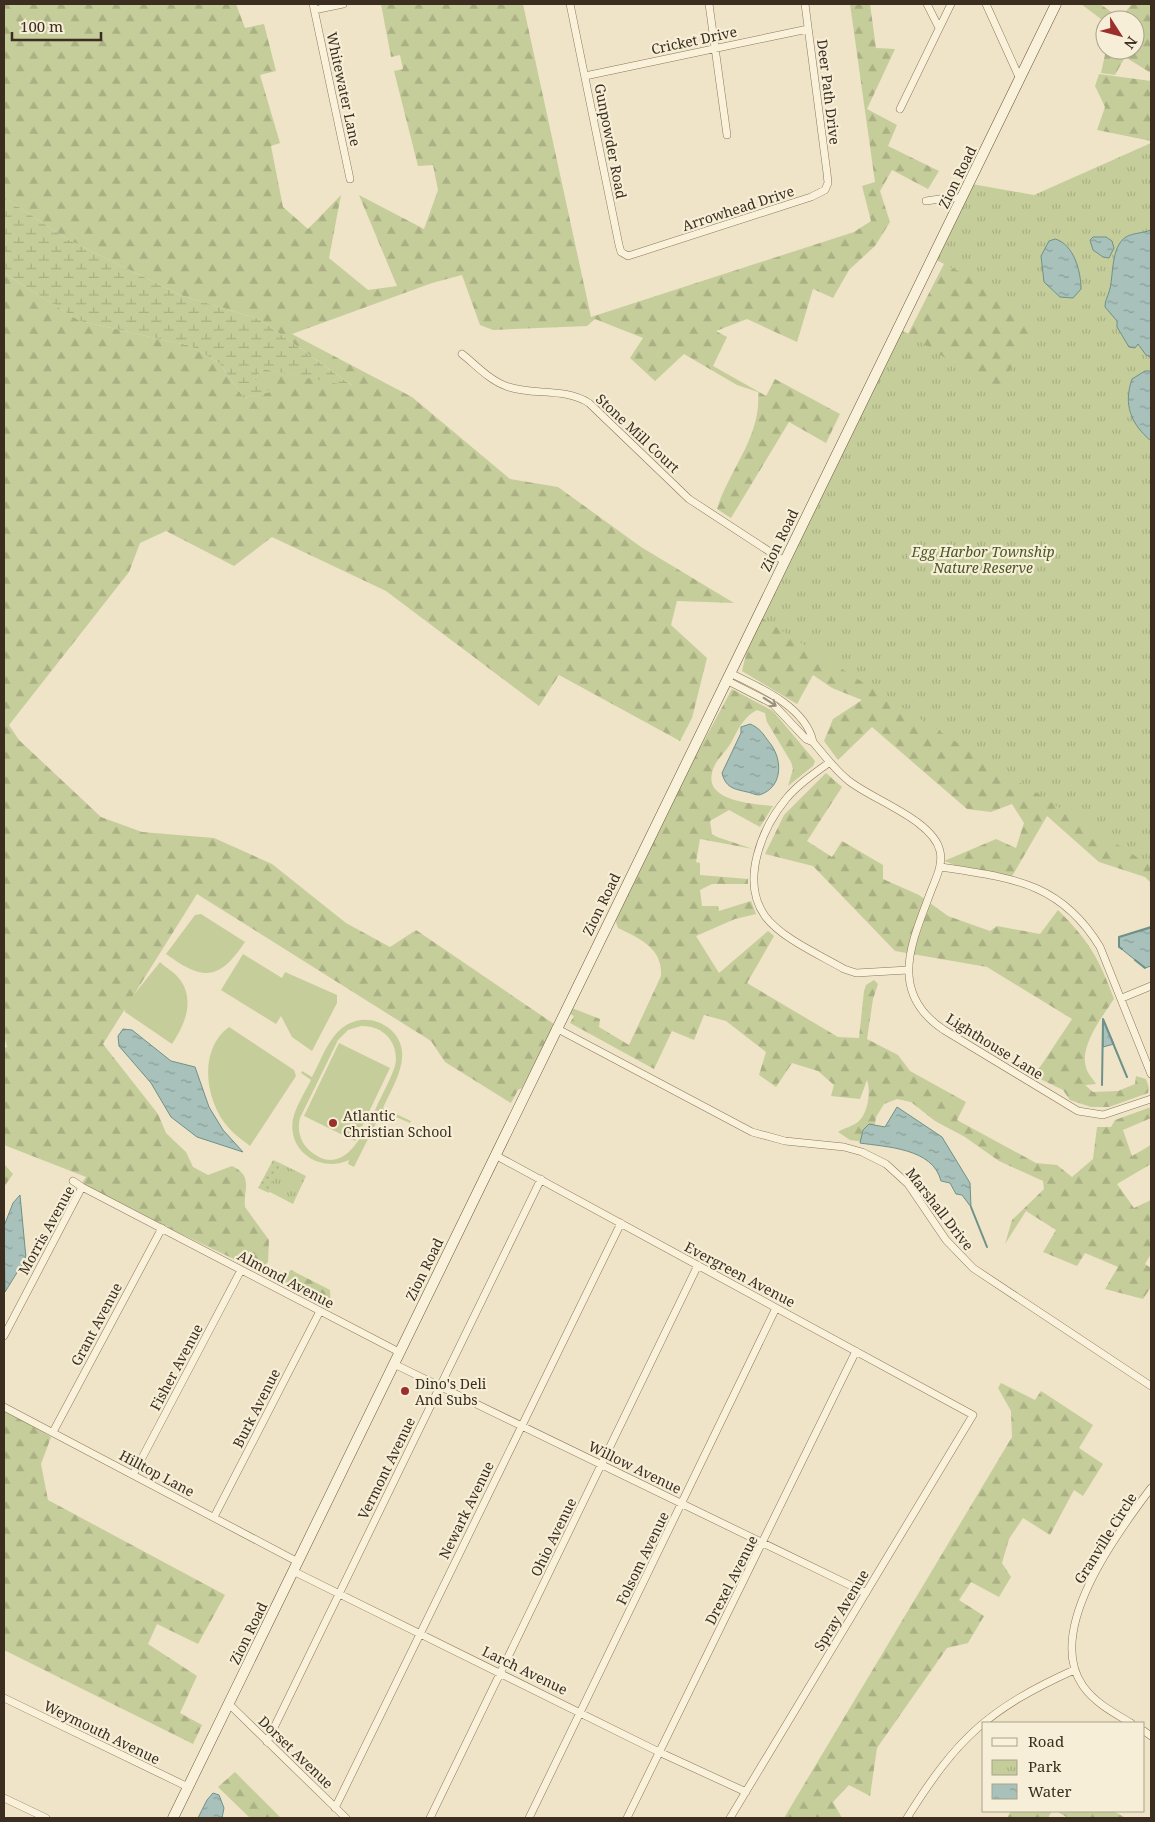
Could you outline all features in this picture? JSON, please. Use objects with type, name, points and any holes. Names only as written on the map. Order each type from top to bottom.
[{"type":"street","points":[[314,7],[343,4]]},
{"type":"street","name":"Gunpowder Road","points":[[570,4],[618,245],[621,252],[628,256],[650,250]]},
{"type":"street","points":[[709,4],[727,135]]},
{"type":"street","name":"Deer Path Drive","points":[[804,4],[828,183]]},
{"type":"street","points":[[927,4],[939,28]]},
{"type":"street","points":[[900,109],[952,4]]},
{"type":"street","points":[[986,4],[1020,79]]},
{"type":"street","name":"Zion Road","points":[[173,1818],[1056,4]]},
{"type":"street","name":"Whitewater Lane","points":[[314,7],[350,179]]},
{"type":"street","name":"Cricket Drive","points":[[585,76],[808,29]]},
{"type":"street","name":"Arrowhead Drive","points":[[650,250],[811,197],[825,190],[828,183]]},
{"type":"street","points":[[926,201],[953,197],[961,199]]},
{"type":"street","name":"Stone Mill Court","points":[[462,354],[494,380],[505,386],[570,395],[589,403],[689,499],[784,561]]},
{"type":"street","points":[[728,677],[773,704],[806,739],[813,742],[850,782],[927,829],[940,850],[941,867],[1013,879],[1054,897],[1071,910],[1092,934],[1109,966],[1151,1074]]},
{"type":"street","points":[[830,762],[793,792],[769,826],[757,860],[754,883],[758,901],[764,915],[774,926],[844,969],[856,973],[908,970]]},
{"type":"street","name":"Lighthouse Lane","points":[[941,867],[910,947],[908,970],[915,999],[935,1024],[1073,1109],[1090,1115],[1103,1115],[1151,1099]]},
{"type":"street","points":[[1122,998],[1151,986]]},
{"type":"street","name":"Marshall Drive","points":[[556,1028],[752,1132],[784,1141],[844,1146],[879,1160],[908,1184],[946,1240],[973,1268],[1151,1386]]},
{"type":"street","name":"Evergreen Avenue","points":[[495,1155],[974,1415]]},
{"type":"street","name":"Vermont Avenue","points":[[267,1742],[541,1179]]},
{"type":"street","points":[[73,1181],[82,1187]]},
{"type":"street","name":"Morris Avenue","points":[[4,1336],[82,1187],[162,1228]]},
{"type":"street","name":"Newark Avenue","points":[[335,1808],[621,1223]]},
{"type":"street","name":"Almond Avenue","points":[[162,1228],[399,1352]]},
{"type":"street","name":"Grant Avenue","points":[[53,1432],[162,1228]]},
{"type":"street","name":"Ohio Avenue","points":[[430,1818],[698,1266]]},
{"type":"street","name":"Fisher Avenue","points":[[133,1476],[241,1270]]},
{"type":"street","name":"Folsom Avenue","points":[[529,1818],[776,1308]]},
{"type":"street","name":"Burk Avenue","points":[[214,1517],[320,1311]]},
{"type":"street","name":"Drexel Avenue","points":[[627,1818],[764,1543],[856,1351]]},
{"type":"street","name":"Willow Avenue","points":[[394,1364],[866,1593]]},
{"type":"street","name":"Hilltop Lane","points":[[4,1407],[214,1517],[296,1566]]},
{"type":"street","name":"Spray Avenue","points":[[730,1818],[974,1415]]},
{"type":"street","name":"Granville Circle","points":[[1129,1722],[1095,1700],[1082,1685],[1074,1670],[1071,1637],[1073,1625],[1085,1594],[1131,1516],[1151,1488]]},
{"type":"street","name":"Larch Avenue","points":[[296,1566],[339,1593],[581,1711],[659,1752],[746,1792]]},
{"type":"street","points":[[983,1722],[1009,1702],[1074,1670]]},
{"type":"street","name":"Weymouth Avenue","points":[[4,1698],[188,1787]]},
{"type":"street","name":"Dorset Avenue","points":[[229,1704],[346,1818]]},
{"type":"street","points":[[907,1818],[940,1768],[973,1730],[982,1723]]},
{"type":"street","points":[[4,1798],[46,1818]]},
{"type":"green space","points":[[4,4],[236,4],[245,28],[264,24],[276,71],[260,75],[280,143],[271,146],[283,207],[308,229],[341,195],[329,258],[368,290],[397,286],[359,195],[424,229],[438,190],[433,165],[418,166],[394,71],[403,69],[400,55],[391,57],[381,4],[523,4],[591,317],[854,232],[871,221],[862,186],[875,182],[850,4],[870,4],[876,48],[895,49],[867,109],[897,125],[888,146],[939,171],[928,189],[892,170],[880,191],[890,222],[875,246],[849,270],[833,298],[813,289],[797,342],[747,319],[716,331],[727,337],[713,366],[766,396],[775,379],[840,414],[826,443],[789,422],[731,518],[717,509],[750,438],[758,408],[758,392],[737,385],[684,354],[655,381],[630,358],[643,338],[595,319],[587,326],[493,330],[480,325],[462,275],[432,283],[292,334],[412,397],[510,479],[558,487],[641,547],[734,603],[677,601],[671,625],[707,658],[692,718],[680,741],[559,675],[539,706],[386,591],[272,537],[234,566],[166,531],[140,543],[129,572],[9,725],[19,740],[101,817],[142,832],[214,838],[272,864],[346,923],[390,947],[416,930],[554,1024],[522,1088],[518,1090],[511,1103],[445,1062],[431,1041],[197,894],[103,1044],[158,1114],[166,1133],[186,1152],[193,1167],[208,1175],[232,1166],[243,1174],[246,1184],[245,1207],[269,1240],[268,1262],[259,1271],[80,1186],[86,1177],[4,1145],[4,1048],[7,1047],[4,1036],[4,273],[80,321],[191,346],[219,363],[244,398],[269,392],[254,379],[263,369],[353,386],[259,319],[180,295],[65,238],[4,197]]},
{"type":"green space","points":[[1081,4],[1100,4],[1109,10],[1095,10],[1095,14]]},
{"type":"green space","points":[[1132,4],[1151,4],[1151,73],[1130,60],[1145,60],[1145,10],[1127,10]]},
{"type":"green space","points":[[1104,60],[1123,60],[1115,75],[1101,73]]},
{"type":"green space","points":[[1099,74],[1151,81],[1151,141],[1097,130],[1105,107],[1095,86]]},
{"type":"green space","name":"Egg Harbor Township Nature Reserve","points":[[1151,143],[1151,866],[762,618],[902,330],[996,391],[1038,328],[985,284],[936,260],[972,184],[1034,195]]},
{"type":"green space","points":[[4,197],[65,238],[180,295],[259,319],[354,387],[263,369],[254,379],[270,392],[244,398],[219,363],[191,346],[80,321],[4,273]]},
{"type":"green space","name":"Egg Harbor Township Nature Reserve","points":[[946,260],[1019,279],[1151,478],[1151,883],[1145,877],[1099,862],[1047,816],[1011,878],[975,872],[944,861],[996,839],[1016,848],[1024,823],[1012,804],[991,812],[967,809],[872,727],[838,760],[824,741],[833,719],[862,700],[832,688],[813,675],[797,704],[742,671],[748,646]]},
{"type":"green space","points":[[732,689],[773,711],[815,761],[813,766],[788,786],[793,769],[791,762],[767,722],[765,713],[757,710],[741,724],[731,743],[713,769],[712,783],[723,796],[733,800],[773,806],[760,827],[729,810],[710,821],[712,834],[753,849],[700,839],[696,862],[700,863],[700,875],[748,879],[748,884],[712,884],[700,890],[702,906],[718,906],[719,911],[751,901],[756,914],[735,919],[696,936],[719,973],[768,931],[774,936],[747,983],[838,1037],[859,1038],[864,991],[866,985],[874,980],[878,984],[873,999],[867,1039],[898,1055],[910,1071],[966,1102],[957,1120],[1036,1163],[1057,1165],[1072,1177],[1093,1159],[1097,1127],[1111,1127],[1115,1120],[1151,1107],[1151,1118],[1123,1130],[1132,1156],[1151,1145],[1151,1164],[1117,1184],[1134,1208],[1151,1200],[1151,1254],[1145,1264],[1151,1268],[1151,1287],[1143,1299],[1105,1289],[1118,1267],[1085,1253],[1077,1266],[1043,1252],[1056,1230],[1026,1211],[1005,1244],[1012,1220],[1044,1189],[1043,1181],[999,1161],[965,1137],[935,1121],[911,1102],[897,1099],[884,1104],[876,1117],[872,1143],[850,1140],[838,1132],[859,1121],[865,1113],[869,1090],[867,1080],[860,1099],[831,1096],[834,1085],[818,1071],[792,1063],[776,1087],[759,1075],[766,1052],[726,1021],[704,1015],[694,1040],[672,1031],[654,1069],[570,1023],[574,1016],[570,1014],[572,1008],[600,1019],[599,1027],[629,1045],[661,976],[661,966],[654,951],[641,940],[618,928],[615,919],[687,772]]},
{"type":"green space","points":[[826,773],[842,787],[807,841],[832,857],[842,841],[883,865],[883,879],[919,895],[948,916],[990,931],[997,926],[1040,934],[1058,910],[1078,931],[1092,951],[1114,999],[1098,1022],[1089,1041],[1086,1050],[1086,1067],[1096,1084],[1085,1085],[1093,1092],[1118,1091],[1135,1084],[1136,1076],[1146,1079],[1149,1088],[1148,1093],[1109,1107],[1091,1107],[1070,1100],[1063,1090],[1034,1076],[1072,1019],[987,967],[895,951],[813,866],[765,854],[784,815]]},
{"type":"green space","points":[[201,914],[245,942],[227,964],[210,973],[190,969],[166,954],[195,915]]},
{"type":"green space","points":[[243,954],[282,978],[285,972],[337,995],[337,1003],[312,1051],[292,1037],[281,1016],[276,1024],[221,990]]},
{"type":"green space","points":[[160,962],[179,978],[187,997],[184,1022],[172,1044],[125,1012],[124,1007]]},
{"type":"green space","points":[[365,1020],[383,1024],[398,1038],[402,1058],[400,1068],[383,1108],[411,1121],[410,1123],[382,1111],[354,1167],[348,1164],[349,1160],[328,1164],[308,1157],[295,1141],[293,1131],[294,1114],[311,1080],[301,1073],[302,1071],[312,1077],[330,1042],[336,1034],[351,1023]],"holes":[[[361,1026],[383,1032],[393,1043],[396,1058],[393,1072],[365,1129],[351,1150],[342,1157],[333,1160],[321,1158],[309,1150],[303,1143],[299,1131],[300,1118],[338,1040],[348,1030]]]},
{"type":"green space","points":[[229,1027],[294,1070],[296,1076],[250,1146],[224,1122],[209,1086],[209,1060],[213,1047],[219,1036]]},
{"type":"green space","points":[[339,1043],[390,1068],[355,1141],[304,1116]]},
{"type":"green space","points":[[273,1160],[282,1164],[269,1193],[258,1188]]},
{"type":"green space","points":[[4,1164],[13,1174],[4,1187]]},
{"type":"green space","points":[[282,1164],[306,1176],[293,1204],[268,1191]]},
{"type":"green space","points":[[291,1270],[330,1290],[331,1309],[279,1282]]},
{"type":"green space","points":[[1001,1383],[1035,1400],[1041,1391],[1093,1425],[1079,1448],[1103,1464],[1083,1496],[1074,1490],[1050,1535],[1023,1518],[1009,1539],[1002,1563],[1011,1577],[999,1597],[971,1582],[959,1600],[984,1616],[968,1643],[947,1648],[877,1748],[870,1796],[849,1785],[833,1802],[842,1818],[784,1818],[1012,1437],[1011,1411],[998,1388]]},
{"type":"green space","points":[[4,1408],[51,1437],[41,1464],[48,1500],[225,1595],[198,1644],[157,1624],[148,1644],[197,1676],[180,1713],[202,1725],[193,1744],[4,1650]]},
{"type":"green space","points":[[235,1772],[281,1818],[250,1818],[218,1787]]},
{"type":"green space","points":[[1010,1812],[1051,1812],[1048,1818],[1007,1818]]},
{"type":"green space","points":[[1058,1812],[1115,1812],[1126,1818],[1068,1818]]},
{"type":"water","points":[[1151,230],[1151,357],[1146,355],[1138,344],[1135,348],[1129,347],[1117,327],[1117,321],[1105,307],[1111,286],[1113,263],[1117,248],[1126,237]]},
{"type":"water","points":[[1093,237],[1106,237],[1112,241],[1114,248],[1109,258],[1103,257],[1093,250],[1090,240]]},
{"type":"water","points":[[1055,239],[1062,242],[1072,253],[1078,267],[1081,289],[1073,298],[1060,297],[1044,282],[1041,256],[1049,241]]},
{"type":"water","points":[[1145,371],[1151,371],[1151,441],[1134,421],[1128,397],[1132,379]]},
{"type":"water","points":[[750,724],[759,729],[773,748],[779,770],[774,784],[769,790],[759,795],[729,786],[722,773],[741,733],[741,727]]},
{"type":"water","points":[[1151,928],[1151,966],[1145,968],[1119,947],[1119,937]]},
{"type":"water","points":[[1103,1019],[1114,1044],[1103,1047]]},
{"type":"water","points":[[123,1029],[132,1030],[171,1061],[195,1067],[209,1107],[223,1130],[243,1152],[197,1137],[171,1117],[151,1083],[119,1046],[118,1036]]},
{"type":"water","points":[[897,1107],[942,1137],[970,1183],[971,1207],[962,1195],[956,1194],[950,1183],[941,1181],[936,1170],[929,1162],[919,1156],[895,1148],[860,1143],[863,1130],[869,1124],[885,1127]]},
{"type":"water","points":[[20,1195],[26,1258],[5,1292],[4,1226],[13,1203]]},
{"type":"water","points":[[213,1793],[219,1795],[224,1808],[222,1818],[198,1818],[207,1800]]},
{"type":"waterway","points":[[1122,949],[1119,947],[1119,937],[1151,927]]},
{"type":"waterway","points":[[1135,960],[1145,968]]},
{"type":"waterway","points":[[1102,1085],[1103,1019],[1127,1077]]},
{"type":"waterway","points":[[971,1207],[987,1247]]},
{"type":"place","name":"Atlantic Christian School","points":[[333,1123]]},
{"type":"place","name":"Dino's Deli And Subs","points":[[405,1391]]}]
